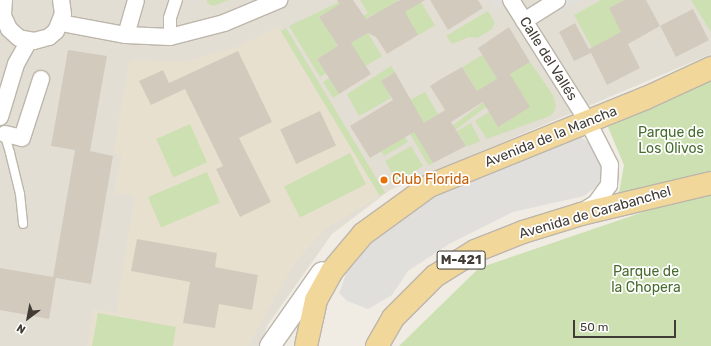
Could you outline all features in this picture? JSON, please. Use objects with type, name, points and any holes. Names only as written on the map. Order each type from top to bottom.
[{"type":"main road","name":"Avenida de la Mancha","points":[[306,346],[316,300],[332,271],[363,234],[429,186],[646,98],[711,68]]},
{"type":"main road","name":"Avenida de Carabanchel","points":[[377,346],[394,318],[435,276],[475,251],[523,232],[575,216],[711,183]]},
{"type":"street","points":[[4,0],[3,16],[9,29],[18,38],[29,41],[39,41],[56,31],[61,23],[63,14],[61,0]]},
{"type":"street","points":[[126,35],[136,0]]},
{"type":"street","points":[[170,37],[170,18],[176,0]]},
{"type":"street","points":[[61,23],[126,35],[170,37],[224,23],[279,0]]},
{"type":"street","name":"Calle del Vallés","points":[[511,0],[588,122],[610,165],[609,185],[596,203],[575,216]]},
{"type":"street","points":[[524,21],[557,0]]},
{"type":"street","points":[[0,117],[16,64],[29,41]]},
{"type":"street","points":[[2,132],[22,138],[41,79]]},
{"type":"street","points":[[270,346],[327,265],[363,234]]},
{"type":"lane","points":[[2,132],[20,194],[23,224]]},
{"type":"shaded area","points":[[0,0],[711,0],[711,54],[390,190],[332,234],[267,326],[261,346],[0,346]]},
{"type":"shaded area","points":[[490,0],[500,0],[503,4],[496,9]]},
{"type":"shaded area","points":[[564,0],[582,0],[557,14],[552,7]]},
{"type":"shaded area","points":[[278,27],[380,196],[325,229],[295,262],[248,346],[87,346],[93,309],[116,313],[135,196],[114,193],[122,155],[113,153],[130,60],[184,62],[234,48]]},
{"type":"shaded area","points":[[577,135],[588,142],[600,160],[601,183],[584,196],[513,212],[449,244],[408,271],[392,295],[368,309],[347,301],[339,293],[348,269],[369,243],[405,212],[448,188]]},
{"type":"green space","points":[[207,0],[229,0],[213,6],[207,3]]},
{"type":"green space","points":[[360,0],[397,0],[398,2],[360,22],[358,19],[368,13]]},
{"type":"green space","points":[[601,0],[624,0],[609,8],[615,19],[631,27],[592,48],[574,15]]},
{"type":"green space","points":[[691,0],[711,0],[711,32]]},
{"type":"green space","points":[[339,2],[340,5],[319,17],[339,48],[330,54],[328,52],[317,59],[324,70],[331,70],[320,77],[289,26]]},
{"type":"green space","points":[[421,2],[435,25],[418,35],[404,12]]},
{"type":"green space","points":[[488,11],[495,23],[491,30],[477,38],[469,37],[452,44],[446,36]]},
{"type":"green space","points":[[286,28],[385,193],[380,196],[281,31]]},
{"type":"green space","points":[[368,33],[382,56],[365,66],[351,43]]},
{"type":"green space","points":[[482,55],[498,81],[479,93],[462,67]]},
{"type":"green space","points":[[530,62],[553,95],[556,106],[554,112],[550,116],[487,139],[475,121],[489,112],[498,126],[509,72]]},
{"type":"green space","points":[[391,66],[395,72],[385,78],[389,85],[385,87],[391,98],[359,116],[347,94]]},
{"type":"green space","points":[[334,75],[339,94],[333,98],[323,82]]},
{"type":"green space","name":"Parque de Los Olivos","points":[[711,80],[711,171],[619,193],[624,165],[608,127]]},
{"type":"green space","points":[[425,92],[438,114],[433,117],[435,119],[425,125],[410,100]]},
{"type":"green space","points":[[488,99],[491,103],[452,132],[449,128]]},
{"type":"green space","points":[[362,121],[402,132],[408,142],[384,156]]},
{"type":"green space","points":[[471,123],[480,141],[467,147],[457,131]]},
{"type":"green space","points":[[190,124],[207,162],[173,177],[156,139]]},
{"type":"green space","points":[[411,126],[433,163],[429,165],[407,129]]},
{"type":"green space","points":[[411,146],[423,166],[413,172],[415,176],[399,184],[385,161]]},
{"type":"green space","points":[[350,153],[366,184],[300,218],[284,187]]},
{"type":"green space","points":[[207,172],[220,202],[161,227],[148,197]]},
{"type":"green space","name":"Parque de la Chopera","points":[[711,195],[711,346],[399,346],[479,268],[652,209]]},
{"type":"green space","points":[[98,313],[176,327],[173,346],[92,346]]},
{"type":"building","points":[[337,0],[353,0],[366,19],[400,0],[425,0],[405,12],[418,35],[387,54],[376,37],[368,33],[351,43],[371,74],[339,94],[317,59],[338,46],[319,17],[340,4]]},
{"type":"building","points":[[430,0],[478,0],[483,8],[448,30]]},
{"type":"building","points":[[624,0],[646,0],[660,26],[628,44],[640,68],[607,85],[591,53],[574,61],[559,32],[575,23],[589,49],[621,32],[609,8]]},
{"type":"building","points":[[693,9],[709,40],[676,57],[660,26]]},
{"type":"building","points":[[509,27],[530,62],[510,74],[530,107],[498,127],[483,102],[451,122],[466,146],[433,163],[414,132],[370,158],[350,126],[393,100],[381,81],[395,72],[424,123],[445,110],[430,86],[441,79],[462,67],[477,91],[497,79],[478,48]]},
{"type":"building","points":[[68,50],[107,56],[90,151],[113,156],[91,284],[56,278],[49,319],[0,310],[0,268],[53,277],[75,150],[51,146]]},
{"type":"building","points":[[238,51],[272,122],[239,138],[271,202],[240,217],[216,169],[223,166],[185,89],[151,105],[139,81],[163,70],[169,83]]},
{"type":"building","points":[[320,111],[336,145],[296,164],[280,130]]},
{"type":"building","points":[[137,239],[217,253],[215,267],[258,275],[252,310],[219,304],[215,328],[183,323],[190,282],[131,271]]},
{"type":"place","name":"Club Florida","points":[[384,180]]}]
